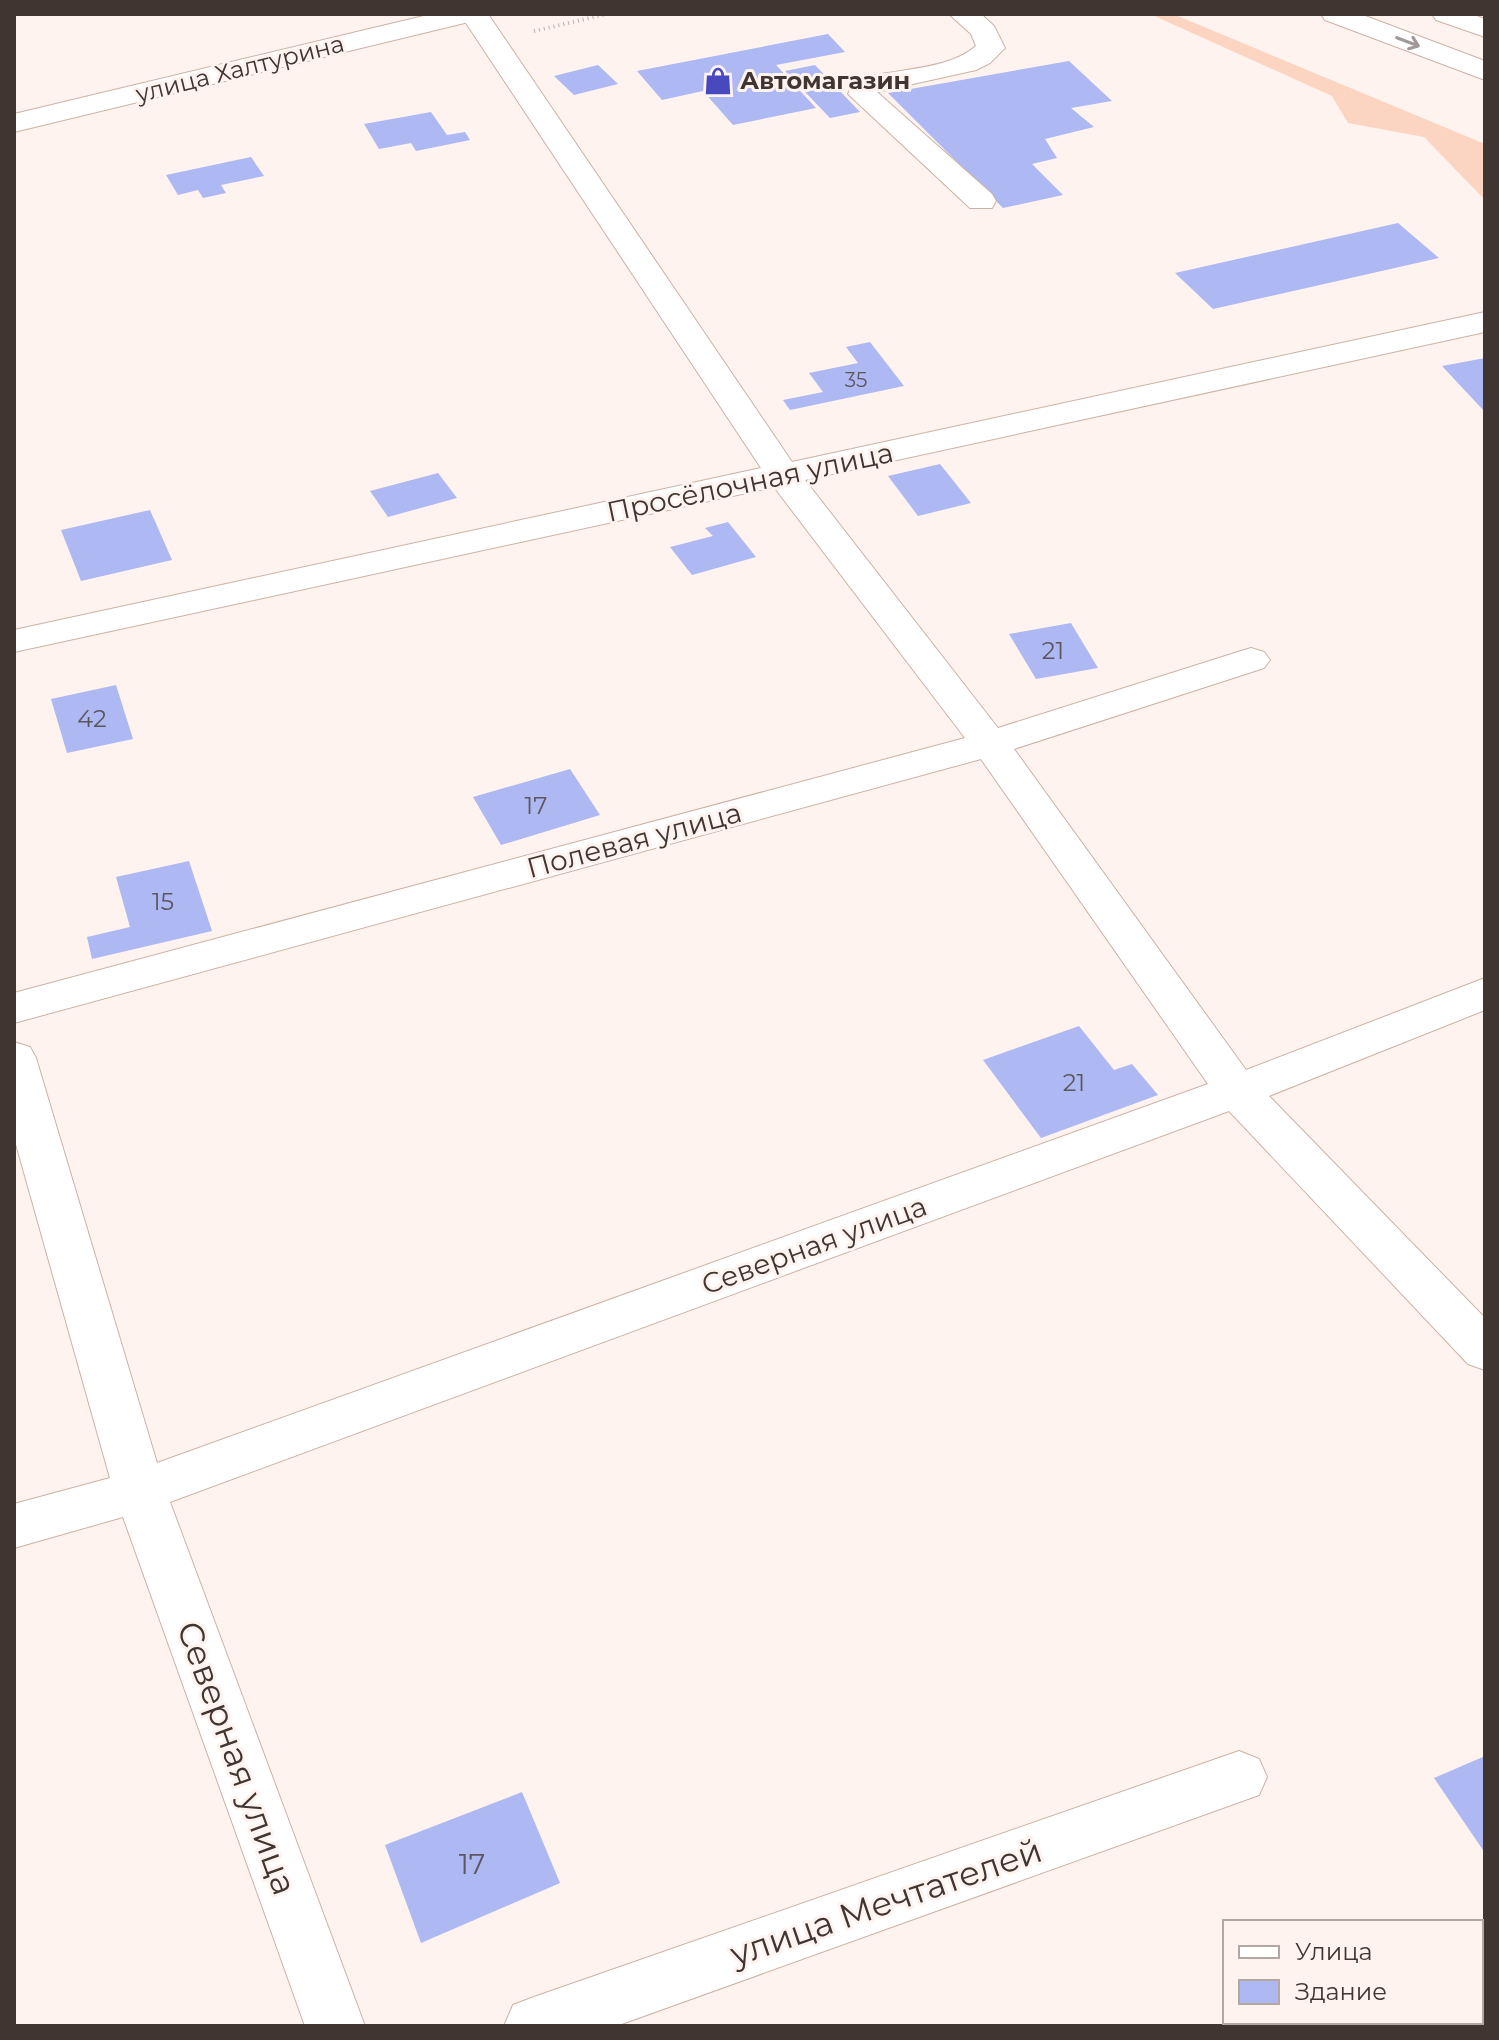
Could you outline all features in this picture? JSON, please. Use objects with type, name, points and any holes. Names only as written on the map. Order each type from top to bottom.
[{"type":"main road","name":"улица Халтурина","points":[[14,123],[467,14]]},
{"type":"main road","points":[[474,14],[783,475],[990,744],[1237,1091],[1485,1350]]},
{"type":"main road","points":[[963,14],[980,25],[989,38],[991,48],[986,54],[956,66],[876,81],[865,86],[862,94],[981,201]]},
{"type":"main road","points":[[1335,14],[1485,71]]},
{"type":"main road","points":[[1446,14],[1485,29]]},
{"type":"main road","name":"Просёлочная улица","points":[[14,641],[1485,322]]},
{"type":"main road","name":"Полевая улица","points":[[14,1008],[990,744],[1251,660]]},
{"type":"main road","name":"Северная улица","points":[[14,1526],[140,1491],[1237,1091],[1485,993]]},
{"type":"main road","name":"Северная улица","points":[[14,1058],[140,1491],[335,2026]]},
{"type":"main road","name":"улица Мечтателей","points":[[534,2026],[1239,1777]]},
{"type":"shaded area","points":[[1150,14],[1173,14],[1485,144],[1485,200],[1424,137],[1348,123],[1332,96]]},
{"type":"building","name":"Автомагазин","points":[[828,34],[845,52],[776,65],[816,108],[733,125],[703,91],[662,100],[637,71]]},
{"type":"building","points":[[1069,61],[1112,101],[1071,108],[1094,127],[1045,139],[1057,158],[1032,164],[1063,195],[1003,208],[888,93]]},
{"type":"building","points":[[598,65],[618,84],[574,95],[554,76]]},
{"type":"building","points":[[815,65],[860,112],[830,118],[785,71]]},
{"type":"building","points":[[431,112],[447,135],[465,132],[470,140],[416,151],[411,143],[379,149],[364,124]]},
{"type":"building","points":[[251,157],[264,176],[221,185],[226,193],[203,198],[198,190],[178,195],[166,175]]},
{"type":"building","points":[[1398,223],[1439,258],[1213,309],[1175,273]]},
{"type":"building","points":[[870,342],[904,386],[790,410],[783,400],[823,392],[809,373],[858,363],[846,347]]},
{"type":"building","points":[[1485,358],[1485,412],[1442,366]]},
{"type":"building","points":[[940,464],[971,503],[918,516],[888,476]]},
{"type":"building","points":[[438,473],[457,498],[388,517],[370,491]]},
{"type":"building","points":[[150,510],[172,560],[81,581],[61,530]]},
{"type":"building","points":[[728,522],[756,557],[692,575],[670,547],[713,536],[705,528]]},
{"type":"building","points":[[1071,623],[1098,668],[1036,679],[1009,634]]},
{"type":"building","points":[[116,685],[133,739],[67,753],[51,699]]},
{"type":"building","points":[[570,769],[600,815],[501,845],[473,797]]},
{"type":"building","points":[[189,861],[212,931],[92,959],[87,937],[130,927],[116,877]]},
{"type":"building","points":[[1079,1026],[1114,1070],[1132,1064],[1158,1095],[1041,1138],[983,1060]]},
{"type":"building","points":[[1485,1756],[1485,1853],[1434,1778]]},
{"type":"building","points":[[522,1792],[560,1883],[421,1943],[385,1845]]},
{"type":"place","name":"Автомагазин","points":[[718,81]]}]
